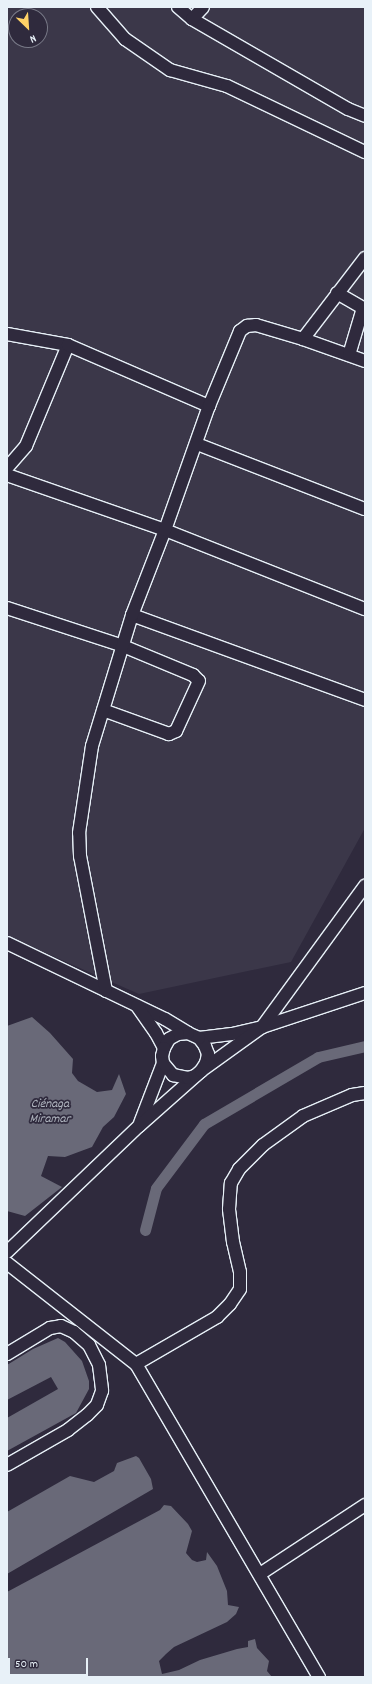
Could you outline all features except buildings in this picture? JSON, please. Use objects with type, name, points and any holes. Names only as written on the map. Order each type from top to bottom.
[{"type":"street","points":[[97,7],[125,39],[170,70],[227,86],[365,152]]},
{"type":"street","points":[[178,7],[192,20],[348,109],[365,116]]},
{"type":"street","points":[[192,20],[202,7]]},
{"type":"street","points":[[303,339],[365,258]]},
{"type":"street","points":[[337,293],[364,308],[349,355]]},
{"type":"street","points":[[106,991],[79,845],[79,833],[92,746],[132,615],[165,530],[209,406],[240,331],[247,326],[256,325],[303,339],[365,361]]},
{"type":"street","points":[[7,334],[68,345],[209,406]]},
{"type":"street","points":[[7,468],[26,446],[68,345]]},
{"type":"street","points":[[196,444],[365,509]]},
{"type":"street","points":[[7,475],[165,530],[365,608]]},
{"type":"street","points":[[7,608],[123,646],[193,675],[199,681],[176,732],[168,734],[104,710]]},
{"type":"street","points":[[132,615],[365,700]]},
{"type":"street","points":[[163,1063],[173,1075],[180,1078],[195,1076],[262,1027],[365,886]]},
{"type":"street","points":[[7,943],[165,1019],[199,1038],[211,1038],[262,1027],[365,993]]},
{"type":"street","points":[[136,1005],[156,1033],[164,1048]]},
{"type":"street","points":[[139,1126],[163,1063],[164,1048],[169,1039],[178,1034],[188,1033]]},
{"type":"street","points":[[7,1252],[139,1126],[201,1071],[206,1063],[208,1054],[205,1046],[199,1038]]},
{"type":"street","points":[[136,1364],[217,1317],[230,1304],[240,1290],[240,1272],[233,1242],[229,1209],[231,1183],[239,1169],[263,1145],[303,1116],[352,1095],[365,1093]]},
{"type":"street","points":[[7,1263],[136,1364],[319,1677]]},
{"type":"street","points":[[7,1354],[50,1328],[62,1326],[74,1332],[89,1345],[99,1365],[102,1391],[97,1405],[68,1430],[7,1465]]},
{"type":"street","points":[[260,1574],[365,1505]]},
{"type":"shaded area","points":[[7,7],[365,7],[365,828],[291,962],[139,994],[7,936]]},
{"type":"water","name":"Ciénaga Miramar","points":[[32,1017],[50,1033],[73,1059],[72,1073],[78,1081],[97,1092],[112,1090],[119,1074],[126,1094],[114,1117],[103,1127],[92,1147],[65,1157],[48,1156],[41,1176],[62,1187],[25,1216],[7,1211],[7,1026]]},
{"type":"water","points":[[58,1338],[65,1342],[82,1361],[89,1381],[89,1389],[76,1413],[7,1451],[7,1418],[58,1389],[51,1377],[7,1400],[7,1365],[33,1349]]},
{"type":"water","points":[[136,1456],[139,1458],[151,1479],[153,1489],[7,1574],[7,1512],[70,1476],[94,1482],[114,1471],[117,1463]]},
{"type":"water","points":[[164,1505],[171,1506],[188,1524],[192,1531],[186,1553],[192,1560],[197,1562],[206,1560],[207,1552],[217,1566],[227,1591],[228,1605],[239,1607],[236,1614],[227,1622],[174,1647],[159,1661],[162,1674],[179,1670],[200,1660],[248,1647],[248,1641],[255,1639],[257,1648],[269,1661],[267,1671],[272,1677],[7,1677],[7,1592],[160,1510]]},
{"type":"waterway","points":[[145,1230],[156,1188],[204,1124],[318,1057],[365,1046]]}]
